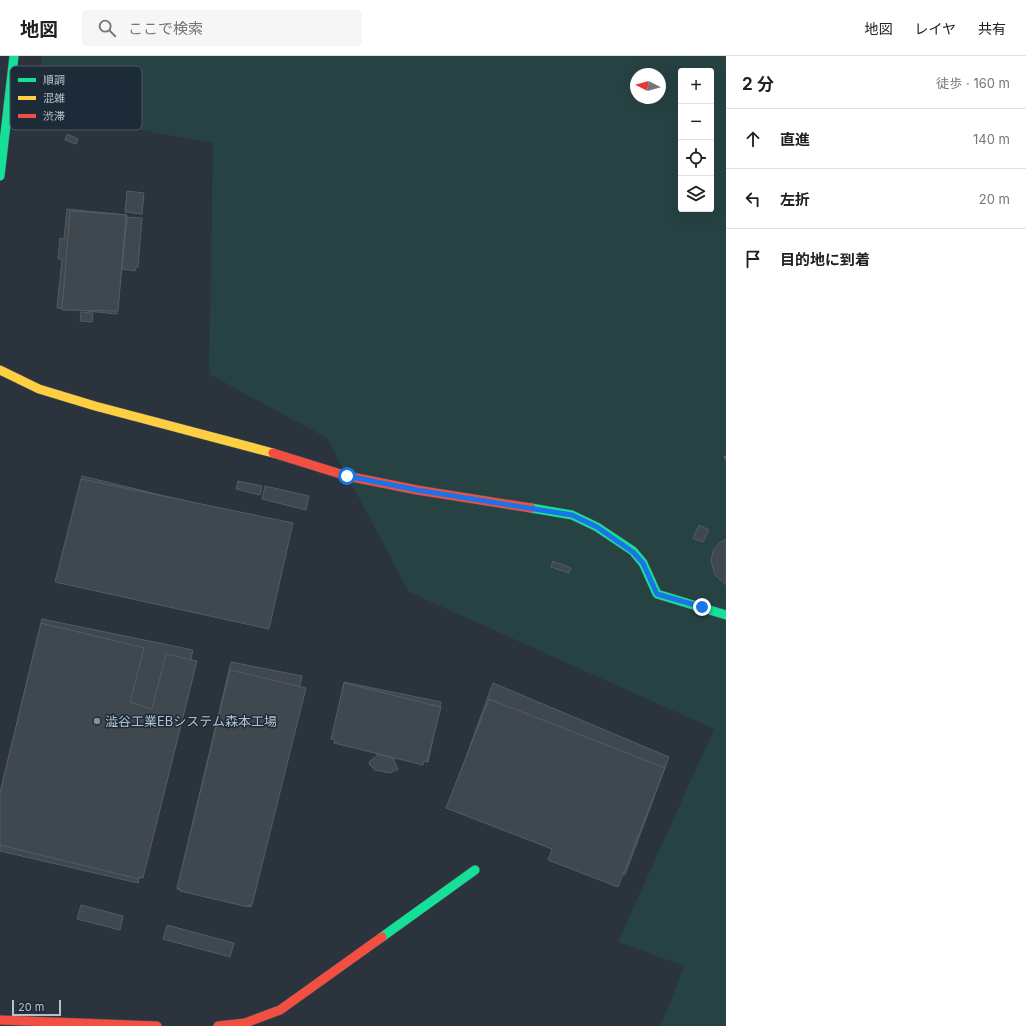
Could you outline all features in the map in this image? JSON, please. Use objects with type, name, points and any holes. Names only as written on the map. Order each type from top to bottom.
[{"type":"street","points":[[13,66],[14,56]]},
{"type":"street","points":[[0,176],[10,90]]},
{"type":"street","points":[[0,370],[39,389],[74,400],[263,450],[347,476],[417,490],[572,515],[597,527],[633,552],[643,563],[657,594],[726,615]]},
{"type":"street","points":[[218,1026],[245,1022],[280,1010],[475,870]]},
{"type":"street","points":[[0,1020],[157,1026]]},
{"type":"path","points":[[726,456],[724,460],[726,460]]},
{"type":"green space","points":[[42,56],[726,56],[726,1026],[661,1026],[684,966],[618,942],[714,729],[409,592],[327,438],[209,374],[213,143],[140,130],[142,130],[142,66],[41,66]]},
{"type":"building","points":[[67,134],[78,139],[76,144],[65,140]]},
{"type":"building","points":[[127,191],[144,193],[142,214],[125,212]]},
{"type":"building","points":[[67,209],[127,215],[117,314],[57,308],[62,259],[58,259],[60,238],[64,239]]},
{"type":"building","points":[[70,211],[126,215],[118,311],[62,310]]},
{"type":"building","points":[[127,217],[142,218],[138,267],[136,267],[135,271],[122,269]]},
{"type":"building","points":[[81,312],[93,313],[92,322],[80,321]]},
{"type":"building","points":[[82,476],[289,526],[266,622],[59,573]]},
{"type":"building","points":[[81,479],[293,523],[269,629],[55,582]]},
{"type":"building","points":[[238,481],[262,486],[260,495],[236,489]]},
{"type":"building","points":[[265,486],[309,496],[306,510],[262,499]]},
{"type":"building","points":[[699,525],[709,530],[703,542],[693,538]]},
{"type":"building","points":[[726,539],[726,585],[715,575],[711,561],[713,551],[719,543]]},
{"type":"building","points":[[553,561],[571,568],[569,573],[551,567]]},
{"type":"building","name":"澁谷工業EBシステム森本工場","points":[[42,619],[193,650],[138,883],[0,851],[0,793]]},
{"type":"building","name":"澁谷工業EBシステム森本工場","points":[[41,623],[144,648],[130,702],[152,709],[166,654],[197,661],[143,878],[139,877],[139,879],[0,845],[0,793]]},
{"type":"building","points":[[231,662],[302,676],[251,907],[177,889]]},
{"type":"building","points":[[230,670],[306,688],[252,905],[248,905],[248,907],[180,891],[180,889],[177,888]]},
{"type":"building","points":[[344,682],[441,702],[428,762],[332,739]]},
{"type":"building","points":[[344,683],[441,707],[427,762],[424,761],[423,765],[334,743],[335,740],[331,739]]},
{"type":"building","points":[[493,683],[669,757],[625,875],[450,801]]},
{"type":"building","points":[[489,699],[665,768],[618,887],[548,860],[552,849],[446,808]]},
{"type":"building","points":[[377,754],[393,758],[398,769],[390,773],[375,770],[369,762],[377,756]]},
{"type":"building","points":[[81,905],[123,916],[120,930],[77,919]]},
{"type":"building","points":[[167,925],[234,943],[230,957],[163,939]]},
{"type":"traffic: fast","points":[[13,66],[14,56]]},
{"type":"traffic: fast","points":[[0,176],[10,90]]},
{"type":"traffic: fast","points":[[531,508],[572,515],[597,527],[633,551],[643,563],[657,594],[726,615]]},
{"type":"traffic: fast","points":[[382,937],[475,870]]},
{"type":"traffic: slow","points":[[0,370],[39,389],[95,406],[273,453]]},
{"type":"traffic: jam","points":[[273,453],[347,476],[417,490],[531,508]]},
{"type":"traffic: jam","points":[[218,1026],[245,1023],[280,1010],[382,937]]},
{"type":"traffic: jam","points":[[0,1020],[157,1026]]},
{"type":"place","name":"澁谷工業EBシステム森本工場","points":[[97,721]]},
{"type":"route","points":[[347,476],[417,490],[572,515],[597,527],[633,552],[643,563],[657,594],[702,607]]}]
